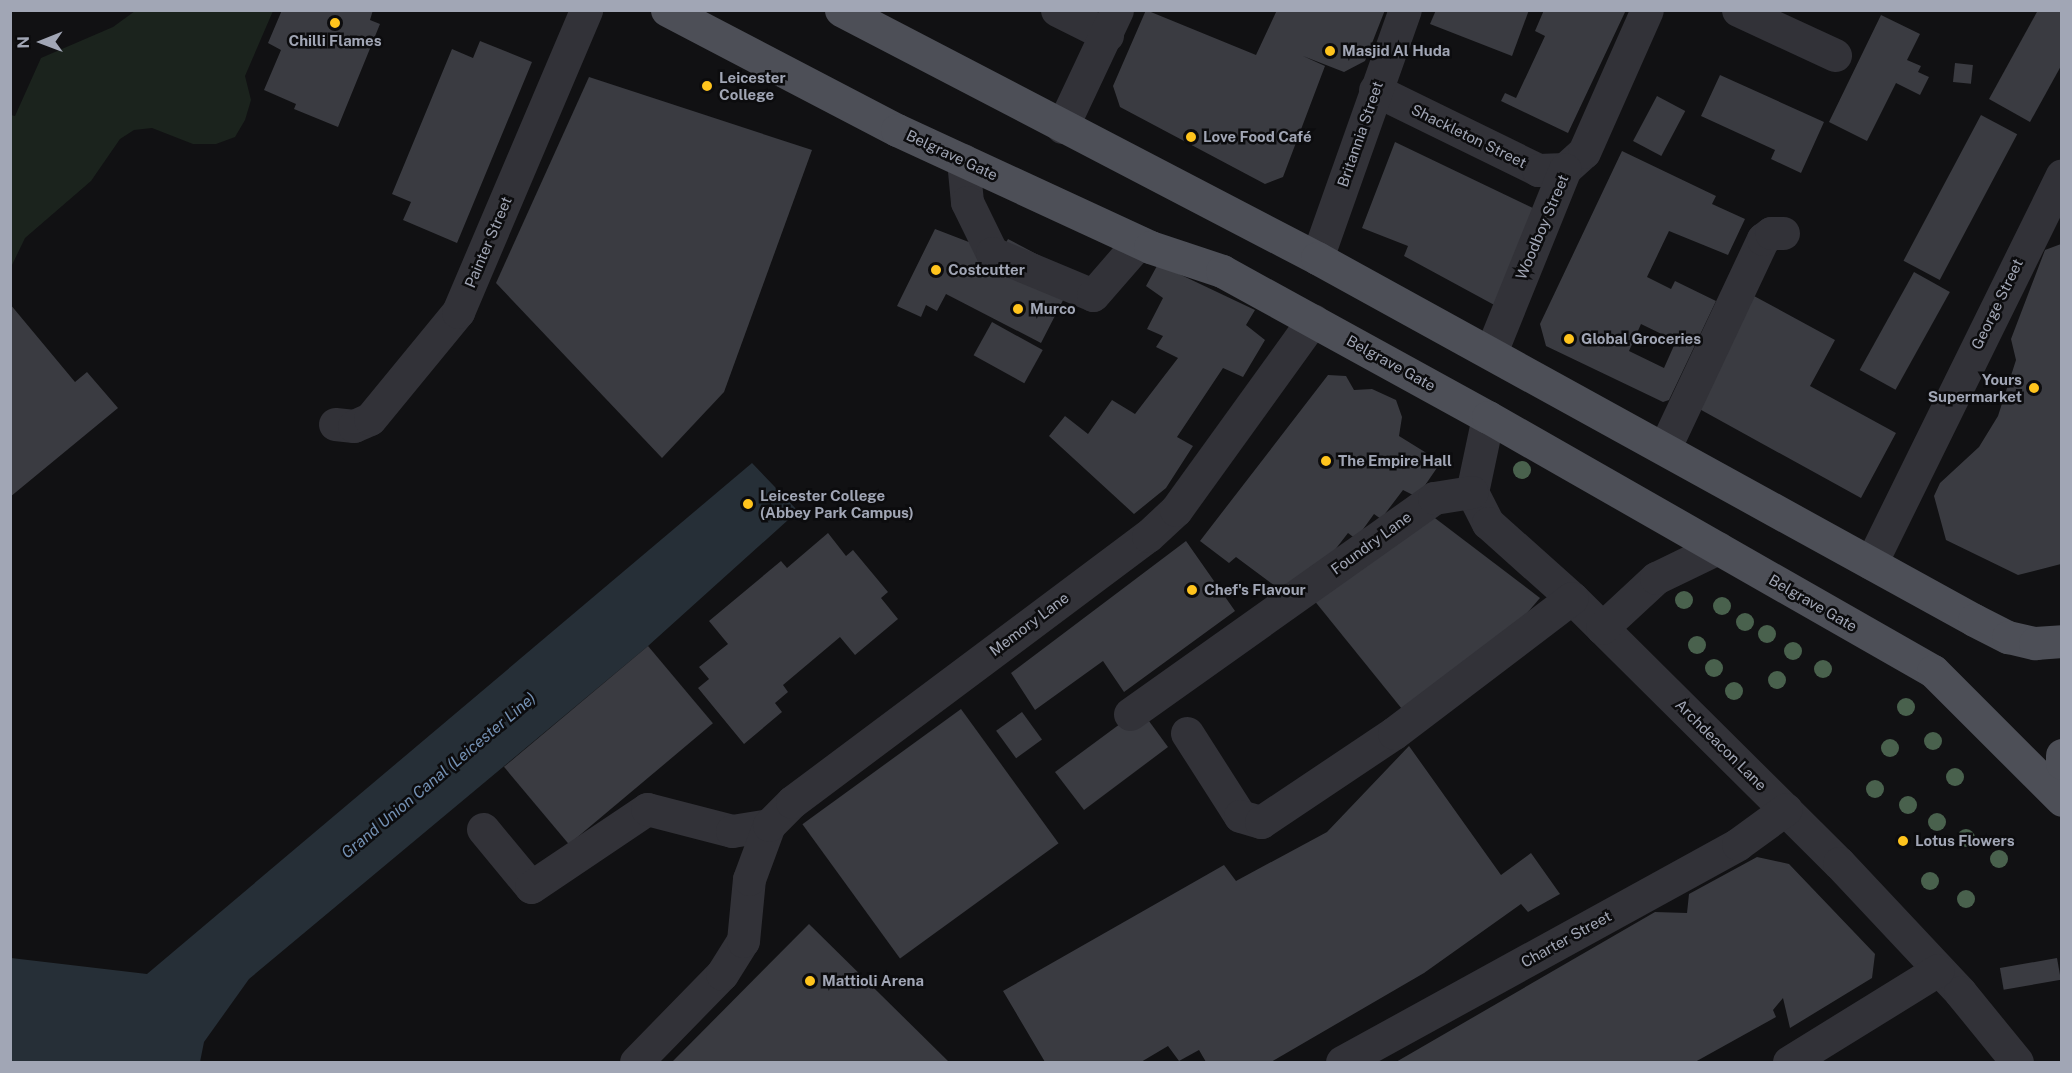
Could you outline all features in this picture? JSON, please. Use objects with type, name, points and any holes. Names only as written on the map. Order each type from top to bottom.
[{"type":"main road","name":"Belgrave Gate","points":[[667,10],[876,120],[1139,242],[1222,271],[1488,417],[1933,671],[2061,800]]},
{"type":"main road","points":[[841,10],[1317,258],[2008,637],[2035,643],[2061,641]]},
{"type":"main road","points":[[2061,755],[2061,763]]},
{"type":"street","name":"Painter Street","points":[[335,424],[354,426],[370,419],[458,312],[586,10]]},
{"type":"street","points":[[1057,10],[1112,23],[1062,127]]},
{"type":"street","name":"Britannia Street","points":[[1317,258],[1405,10]]},
{"type":"street","name":"Woodboy Street","points":[[1491,352],[1565,169],[1584,152],[1647,10]]},
{"type":"street","points":[[1738,10],[1834,55]]},
{"type":"street","name":"Shackleton Street","points":[[1375,90],[1538,170],[1565,169]]},
{"type":"street","points":[[963,160],[967,202],[993,253],[1093,295],[1139,242]]},
{"type":"street","name":"George Street","points":[[1871,563],[2056,196]]},
{"type":"street","points":[[1665,447],[1763,239],[1771,233],[1783,233]]},
{"type":"street","name":"Memory Lane","points":[[636,1062],[722,974],[743,941],[749,879],[769,825],[792,802],[1155,530],[1197,482],[1313,320]]},
{"type":"street","points":[[1472,492],[1488,417]]},
{"type":"street","name":"Archdeacon Lane","points":[[1472,492],[1488,523],[1572,598],[1786,809],[1938,970],[2017,1062]]},
{"type":"street","name":"Foundry Lane","points":[[1130,714],[1434,498],[1472,492]]},
{"type":"street","points":[[1602,628],[1656,578],[1718,548]]},
{"type":"street","points":[[1187,733],[1240,816],[1261,822],[1304,797],[1394,733],[1572,598]]},
{"type":"street","points":[[483,829],[531,886],[647,809],[732,831],[769,825]]},
{"type":"street","name":"Charter Street","points":[[1342,1062],[1738,844],[1786,809]]},
{"type":"street","points":[[1789,1062],[1938,970]]},
{"type":"shaded area","points":[[135,11],[273,11],[245,76],[251,100],[245,120],[235,137],[216,144],[193,144],[152,128],[134,130],[120,139],[91,181],[25,238],[12,265],[11,115],[15,116],[41,58],[113,27]]},
{"type":"water","name":"Grand Union Canal (Leicester Line)","points":[[752,463],[798,511],[648,646],[249,979],[204,1042],[200,1062],[11,1062],[11,958],[147,974]]},
{"type":"building","points":[[282,10],[373,10],[370,20],[380,24],[338,127],[294,109],[296,104],[264,90],[281,50],[268,43]]},
{"type":"building","points":[[1146,10],[1256,55],[1277,10],[1385,10],[1365,61],[1344,72],[1303,56],[1325,66],[1283,177],[1265,184],[1120,107],[1113,86]]},
{"type":"building","points":[[1436,10],[1529,10],[1512,56],[1430,24]]},
{"type":"building","points":[[1544,10],[1626,10],[1568,133],[1501,101],[1505,93],[1516,98],[1545,36],[1535,31]]},
{"type":"building","points":[[2038,10],[2061,10],[2061,66],[2030,122],[1989,99]]},
{"type":"building","points":[[1881,15],[1920,34],[1907,60],[1921,66],[1918,72],[1929,77],[1920,95],[1896,83],[1867,141],[1829,122]]},
{"type":"building","points":[[480,41],[532,62],[457,243],[403,220],[411,202],[392,194],[452,49],[473,58]]},
{"type":"building","points":[[1955,63],[1973,65],[1971,84],[1953,82]]},
{"type":"building","points":[[1720,75],[1824,122],[1801,173],[1771,159],[1775,150],[1701,116]]},
{"type":"building","points":[[589,77],[812,150],[724,392],[662,458],[496,283]]},
{"type":"building","points":[[1657,96],[1685,111],[1661,156],[1633,141]]},
{"type":"building","points":[[1981,115],[2017,134],[1940,280],[1904,261]]},
{"type":"building","points":[[1395,142],[1541,212],[1498,307],[1404,256],[1408,246],[1362,228]]},
{"type":"building","points":[[1622,151],[1716,196],[1712,204],[1745,219],[1728,255],[1669,231],[1647,277],[1671,289],[1675,281],[1716,301],[1669,400],[1663,402],[1546,346],[1540,324]],"holes":[[[1641,324],[1676,341],[1664,368],[1629,351]]]},
{"type":"building","points":[[935,229],[1000,254],[1008,239],[1076,275],[1041,343],[946,294],[937,311],[926,305],[921,317],[897,306]]},
{"type":"building","name":"Yours Supermarket","points":[[2061,244],[2061,564],[2018,575],[1946,540],[1934,496],[1940,483],[1979,447],[1998,416],[2016,360],[2011,339],[2045,250]]},
{"type":"building","points":[[1158,264],[1255,310],[1246,325],[1265,340],[1243,377],[1223,368],[1177,437],[1193,446],[1166,488],[1134,514],[1049,436],[1065,416],[1088,434],[1112,400],[1135,414],[1178,358],[1156,347],[1163,336],[1147,329],[1163,298],[1146,286]]},
{"type":"building","points":[[1914,272],[1950,292],[1896,390],[1860,370]]},
{"type":"building","points":[[1754,296],[1835,340],[1810,386],[1896,433],[1861,498],[1694,406]]},
{"type":"building","points":[[10,304],[75,382],[87,372],[118,408],[10,497]]},
{"type":"building","points":[[992,322],[1043,350],[1024,383],[974,355]]},
{"type":"building","points":[[1328,375],[1346,376],[1354,390],[1372,389],[1396,400],[1402,417],[1399,436],[1441,462],[1417,497],[1403,490],[1381,519],[1374,514],[1356,539],[1348,533],[1324,564],[1279,589],[1236,557],[1229,563],[1200,541]]},
{"type":"building","points":[[1427,512],[1540,598],[1520,621],[1402,709],[1309,594]]},
{"type":"building","points":[[828,533],[846,556],[853,550],[888,592],[881,598],[898,619],[855,655],[840,637],[783,685],[788,692],[775,703],[782,712],[744,744],[698,688],[709,679],[699,667],[728,644],[709,621],[781,561],[787,568]]},
{"type":"building","points":[[1186,541],[1235,611],[1124,692],[1103,661],[1035,710],[1011,673]]},
{"type":"building","points":[[648,646],[713,723],[569,844],[504,767]]},
{"type":"building","points":[[961,709],[1059,843],[900,959],[802,824]]},
{"type":"building","points":[[1022,712],[1042,740],[1016,758],[996,731]]},
{"type":"building","points":[[1146,717],[1168,747],[1084,810],[1055,772],[1124,721]]},
{"type":"building","points":[[1409,746],[1501,875],[1531,853],[1560,894],[1528,912],[1521,904],[1424,973],[1271,1062],[1206,1062],[1199,1050],[1179,1061],[1168,1046],[1141,1062],[1045,1062],[1003,991],[1224,865],[1236,881],[1327,832]]},
{"type":"building","points":[[1757,857],[1789,864],[1875,954],[1872,978],[1790,1028],[1783,998],[1773,1010],[1776,1017],[1695,1062],[1396,1062],[1655,912],[1687,913],[1689,894]]},
{"type":"building","name":"Mattioli Arena","points":[[809,924],[949,1062],[672,1062]]},
{"type":"building","points":[[2057,958],[2061,980],[2004,990],[2000,968]]},
{"type":"place","name":"Chilli Flames","points":[[335,23]]},
{"type":"place","name":"Masjid Al Huda","points":[[1330,51]]},
{"type":"place","name":"Leicester College","points":[[707,86]]},
{"type":"place","name":"Love Food Café","points":[[1191,137]]},
{"type":"place","name":"Costcutter","points":[[936,270]]},
{"type":"place","name":"Murco","points":[[1018,309]]},
{"type":"place","name":"Global Groceries","points":[[1569,339]]},
{"type":"place","name":"Yours Supermarket","points":[[2034,388]]},
{"type":"place","name":"The Empire Hall","points":[[1326,461]]},
{"type":"place","name":"Leicester College (Abbey Park Campus)","points":[[748,504]]},
{"type":"place","name":"Chef's Flavour","points":[[1192,590]]},
{"type":"place","name":"Lotus Flowers","points":[[1903,841]]},
{"type":"place","name":"Mattioli Arena","points":[[810,981]]}]
